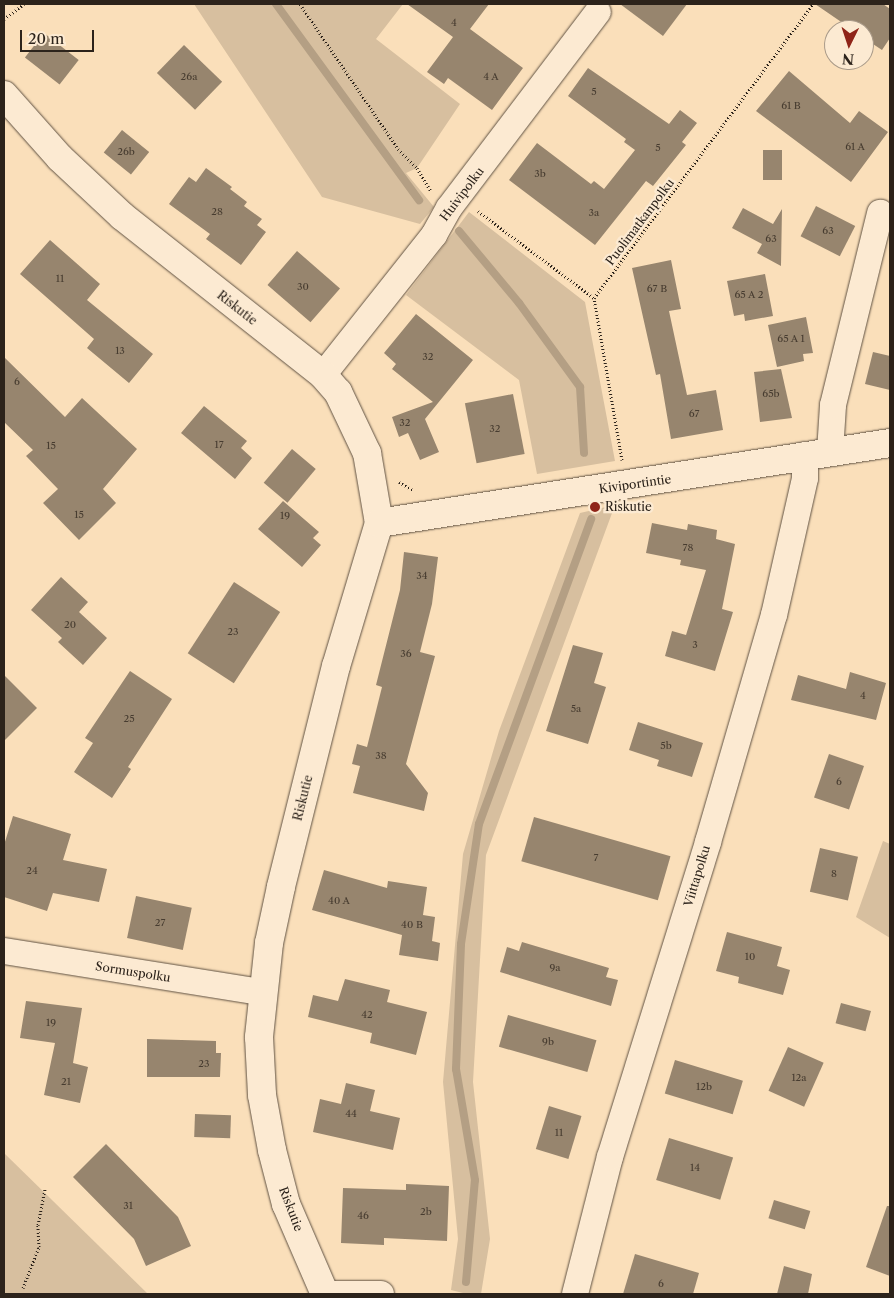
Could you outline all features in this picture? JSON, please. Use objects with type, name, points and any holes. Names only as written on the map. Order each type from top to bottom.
[{"type":"street","name":"Huivipolku","points":[[323,375],[434,235],[454,202],[598,12]]},
{"type":"street","name":"Riskutie","points":[[4,95],[60,158],[122,216],[323,375],[338,392],[367,453],[379,523],[334,676],[273,924],[261,992],[259,1037],[262,1095],[272,1150],[286,1204],[325,1294]]},
{"type":"street","name":"Viittapolku","points":[[575,1294],[610,1157],[708,842],[774,615],[805,478],[818,453],[834,404],[880,213]]},
{"type":"street","name":"Kiviportintie","points":[[379,523],[753,467],[818,453],[890,443]]},
{"type":"street","name":"Sormuspolku","points":[[4,951],[261,992]]},
{"type":"street","points":[[332,1294],[381,1294]]},
{"type":"path","points":[[4,19],[24,4]]},
{"type":"path","points":[[300,4],[398,149],[417,168],[433,194],[454,202],[594,298],[626,486]]},
{"type":"path","name":"Puolimatkanpolku","points":[[594,298],[813,4]]},
{"type":"path","points":[[23,1288],[40,1247],[38,1225],[45,1189]]},
{"type":"shaded area","points":[[194,4],[403,4],[376,39],[460,104],[417,168],[406,173],[434,207],[420,224],[322,197]]},
{"type":"shaded area","points":[[469,212],[585,302],[615,461],[537,474],[519,380],[406,295]]},
{"type":"shaded area","points":[[615,505],[486,855],[473,1082],[490,1239],[481,1294],[467,1294],[451,1290],[458,1239],[443,1082],[463,854],[499,731],[580,513]]},
{"type":"shaded area","points":[[883,841],[890,844],[890,938],[856,917]]},
{"type":"shaded area","points":[[4,1153],[148,1294],[4,1294]]},
{"type":"building","points":[[407,4],[489,4],[470,29],[523,68],[492,110],[448,78],[444,84],[427,72],[453,37]]},
{"type":"building","points":[[620,4],[687,4],[663,36]]},
{"type":"building","points":[[815,4],[883,4],[890,9],[890,38],[882,50],[874,45],[874,20],[838,20]]},
{"type":"building","points":[[44,33],[79,60],[60,85],[25,57]]},
{"type":"building","points":[[184,45],[222,82],[195,110],[157,73]]},
{"type":"building","points":[[588,68],[669,124],[680,110],[697,123],[682,142],[686,145],[653,186],[646,181],[595,245],[509,180],[537,143],[591,184],[594,181],[604,189],[635,150],[624,142],[626,139],[568,96]]},
{"type":"building","points":[[789,71],[850,123],[859,111],[888,132],[851,182],[756,111]]},
{"type":"building","points":[[122,130],[149,152],[131,175],[104,153]]},
{"type":"building","points":[[763,150],[782,150],[782,180],[763,180]]},
{"type":"building","points":[[206,168],[232,187],[230,189],[247,202],[244,206],[262,219],[257,225],[266,232],[241,265],[206,239],[210,234],[169,204],[189,177],[196,182]]},
{"type":"building","points":[[816,206],[855,226],[840,256],[801,236]]},
{"type":"building","points":[[743,208],[773,224],[782,209],[781,266],[757,253],[762,244],[732,228]]},
{"type":"building","points":[[50,240],[100,284],[87,300],[153,354],[129,383],[87,348],[94,339],[20,274]]},
{"type":"building","points":[[297,251],[340,288],[310,322],[267,285]]},
{"type":"building","points":[[671,260],[681,309],[669,311],[687,395],[716,390],[723,430],[671,439],[660,374],[656,375],[632,268]]},
{"type":"building","points":[[765,274],[773,316],[745,321],[744,314],[734,316],[727,281]]},
{"type":"building","points":[[416,314],[473,360],[425,419],[439,452],[420,460],[408,433],[399,437],[392,417],[433,402],[392,369],[396,364],[384,353]]},
{"type":"building","points":[[806,317],[813,353],[803,354],[804,361],[777,367],[768,325]]},
{"type":"building","points":[[873,352],[890,356],[890,390],[865,384]]},
{"type":"building","points":[[4,357],[65,417],[82,398],[137,449],[103,489],[116,503],[79,540],[43,503],[58,489],[26,456],[33,450],[4,422]]},
{"type":"building","points":[[781,369],[792,418],[760,422],[754,372]]},
{"type":"building","points":[[513,394],[525,454],[477,463],[465,403]]},
{"type":"building","points":[[204,406],[247,441],[241,448],[252,458],[235,479],[181,433]]},
{"type":"building","points":[[292,449],[316,469],[287,503],[264,483]]},
{"type":"building","points":[[283,501],[319,532],[313,538],[321,545],[302,567],[258,529]]},
{"type":"building","points":[[652,523],[687,530],[688,524],[717,530],[716,539],[735,544],[722,609],[733,612],[715,671],[665,656],[672,631],[686,635],[706,570],[680,565],[681,560],[646,553]]},
{"type":"building","points":[[404,552],[438,557],[432,604],[420,652],[435,656],[406,764],[428,793],[424,811],[353,793],[360,766],[352,764],[357,744],[367,747],[382,687],[376,685],[400,590]]},
{"type":"building","points":[[61,577],[88,602],[79,612],[107,638],[83,665],[58,642],[62,638],[31,610]]},
{"type":"building","points":[[234,582],[280,612],[234,683],[188,653]]},
{"type":"building","points":[[573,645],[603,653],[594,683],[606,687],[588,744],[546,731]]},
{"type":"building","points":[[130,671],[172,699],[128,767],[131,769],[112,798],[74,772],[93,743],[85,738]]},
{"type":"building","points":[[850,672],[886,683],[876,720],[791,700],[798,675],[846,689]]},
{"type":"building","points":[[4,675],[37,708],[4,741]]},
{"type":"building","points":[[638,722],[703,743],[692,777],[657,766],[659,760],[629,750]]},
{"type":"building","points":[[829,754],[864,766],[849,810],[814,797]]},
{"type":"building","points":[[13,816],[71,834],[63,860],[107,869],[99,902],[53,893],[47,911],[4,897],[4,845]]},
{"type":"building","points":[[534,817],[670,856],[658,900],[521,861]]},
{"type":"building","points":[[820,848],[858,857],[848,901],[810,892]]},
{"type":"building","points":[[324,870],[387,888],[388,881],[427,887],[423,915],[435,917],[432,941],[440,943],[438,961],[399,955],[402,935],[312,910]]},
{"type":"building","points":[[136,896],[192,908],[183,950],[127,938]]},
{"type":"building","points":[[727,932],[782,947],[777,966],[790,970],[783,995],[738,983],[739,977],[716,971]]},
{"type":"building","points":[[522,942],[609,968],[606,977],[618,980],[611,1006],[500,972],[507,947],[519,951]]},
{"type":"building","points":[[345,979],[390,990],[387,1002],[427,1012],[416,1055],[370,1043],[372,1033],[308,1017],[313,995],[338,1001]]},
{"type":"building","points":[[26,1001],[82,1008],[73,1063],[88,1067],[80,1103],[44,1095],[55,1043],[20,1038]]},
{"type":"building","points":[[841,1003],[871,1011],[866,1031],[836,1023]]},
{"type":"building","points":[[508,1015],[596,1040],[587,1072],[499,1047]]},
{"type":"building","points":[[147,1039],[216,1041],[216,1053],[221,1053],[220,1077],[147,1077]]},
{"type":"building","points":[[788,1047],[824,1063],[804,1107],[768,1091]]},
{"type":"building","points":[[675,1060],[743,1081],[733,1114],[665,1093]]},
{"type":"building","points":[[346,1083],[375,1090],[370,1111],[400,1118],[393,1150],[313,1132],[320,1099],[341,1104]]},
{"type":"building","points":[[549,1106],[582,1116],[568,1159],[536,1149]]},
{"type":"building","points":[[195,1114],[231,1115],[230,1138],[194,1137]]},
{"type":"building","points":[[669,1138],[733,1158],[720,1200],[656,1180]]},
{"type":"building","points":[[106,1144],[178,1217],[191,1246],[146,1266],[134,1239],[73,1177]]},
{"type":"building","points":[[406,1184],[449,1186],[447,1241],[384,1238],[384,1245],[341,1243],[343,1188],[406,1190]]},
{"type":"building","points":[[774,1200],[810,1211],[805,1229],[768,1218]]},
{"type":"building","points":[[887,1206],[890,1206],[890,1276],[866,1267]]},
{"type":"building","points":[[635,1254],[699,1273],[693,1294],[623,1294]]},
{"type":"building","points":[[784,1266],[812,1274],[808,1294],[777,1294]]},
{"type":"waterway","points":[[276,4],[419,200]]},
{"type":"waterway","points":[[459,231],[519,303],[580,387],[584,453]]},
{"type":"waterway","points":[[466,1282],[475,1180],[456,1069],[461,944],[479,824],[591,519]]},
{"type":"place","name":"Riskutie","points":[[595,507]]}]
